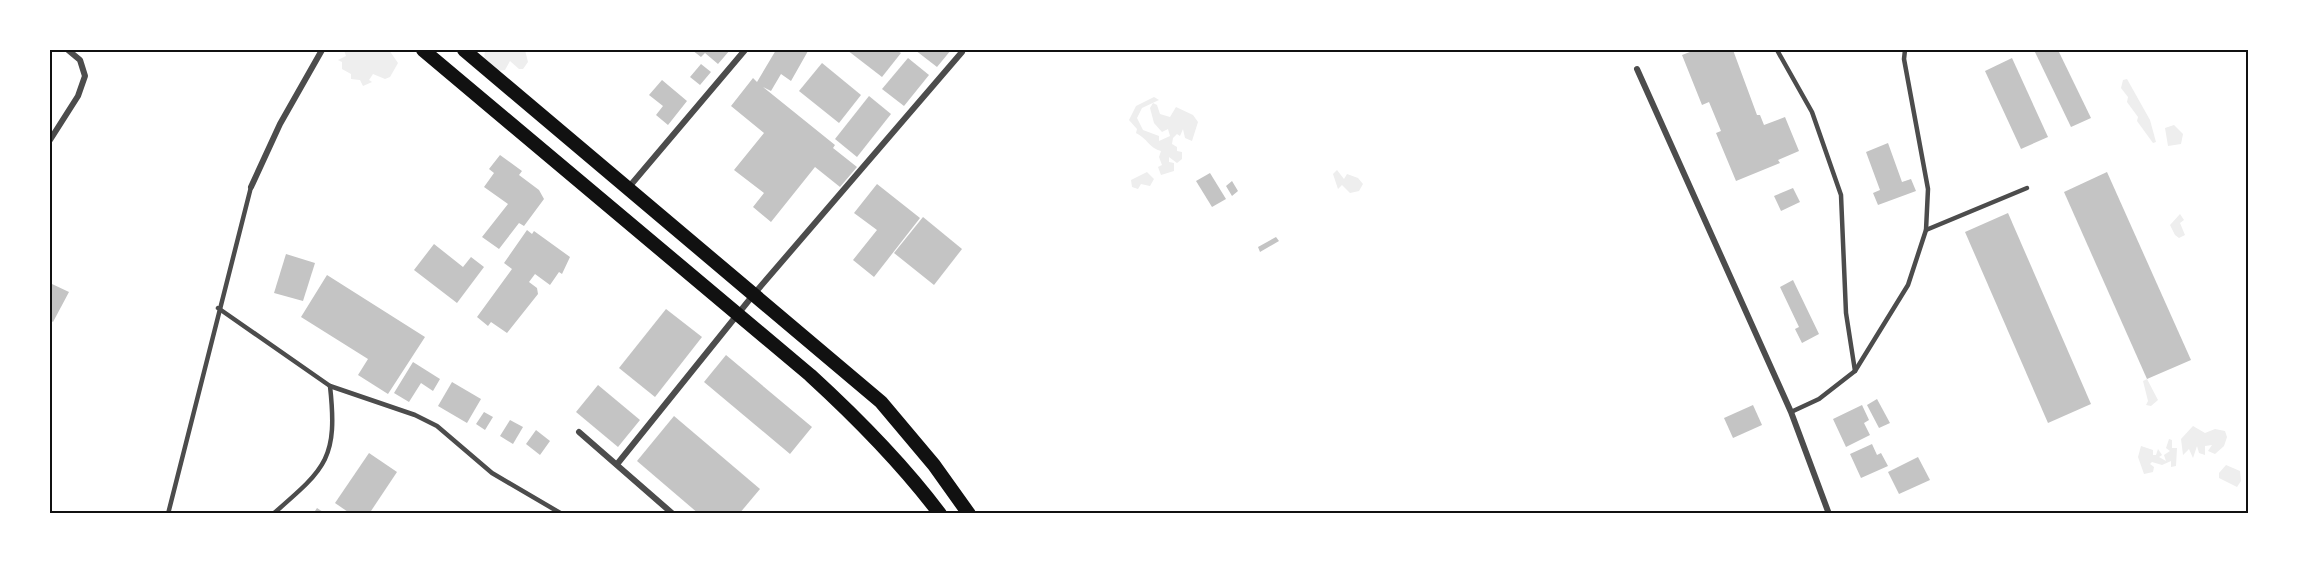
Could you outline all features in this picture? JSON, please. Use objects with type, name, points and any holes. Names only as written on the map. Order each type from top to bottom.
[{"type":"highway","points":[[423,50],[810,375],[861,422],[909,474],[939,513]]},
{"type":"highway","points":[[464,50],[881,402],[934,465],[969,513]]},
{"type":"street","points":[[50,140],[78,96],[85,76],[80,60],[68,50]]},
{"type":"street","points":[[251,187],[280,124],[322,50]]},
{"type":"street","points":[[628,188],[745,50]]},
{"type":"street","points":[[618,463],[754,294],[962,52]]},
{"type":"street","points":[[1637,69],[1791,412],[1829,513]]},
{"type":"street","points":[[579,432],[618,463],[673,513]]},
{"type":"lane","points":[[1777,50],[1812,112],[1842,195],[1846,313],[1854,371]]},
{"type":"lane","points":[[1791,412],[1819,399],[1854,371],[1908,285],[1926,230],[1928,189],[1904,59],[1905,50]]},
{"type":"lane","points":[[168,513],[218,308],[251,187]]},
{"type":"lane","points":[[1926,230],[2027,188]]},
{"type":"lane","points":[[218,308],[330,386],[416,415],[437,426],[492,473],[562,513]]},
{"type":"lane","points":[[273,513],[305,486],[322,466],[331,445],[334,424],[330,386]]},
{"type":"shaded area","points":[[344,50],[389,50],[398,63],[390,77],[385,79],[373,74],[369,80],[372,82],[363,86],[360,80],[351,79],[351,74],[342,69],[342,62],[338,60],[346,56]]},
{"type":"shaded area","points":[[485,50],[525,50],[528,62],[523,69],[519,69],[510,61],[505,70],[496,71],[484,60]]},
{"type":"shaded area","points":[[2127,79],[2150,120],[2156,142],[2153,143],[2137,121],[2138,117],[2127,102],[2128,97],[2121,88],[2123,80]]},
{"type":"shaded area","points":[[1154,97],[1159,100],[1142,108],[1137,118],[1143,130],[1159,136],[1159,141],[1170,136],[1168,129],[1162,132],[1154,123],[1150,108],[1153,103],[1157,105],[1160,114],[1170,117],[1176,107],[1193,115],[1198,122],[1192,141],[1185,138],[1183,129],[1180,136],[1177,134],[1173,138],[1172,144],[1177,147],[1177,151],[1182,152],[1182,159],[1177,163],[1169,157],[1169,162],[1174,163],[1174,171],[1161,175],[1158,167],[1162,165],[1159,157],[1161,151],[1136,133],[1137,129],[1129,120],[1136,106]]},
{"type":"shaded area","points":[[2174,125],[2183,134],[2181,144],[2168,146],[2165,128]]},
{"type":"shaded area","points":[[1337,170],[1344,179],[1347,174],[1358,178],[1363,184],[1359,191],[1350,193],[1342,185],[1338,189],[1333,174]]},
{"type":"shaded area","points":[[1147,172],[1154,179],[1150,186],[1141,184],[1138,189],[1132,187],[1131,180]]},
{"type":"shaded area","points":[[2180,214],[2184,220],[2180,223],[2185,235],[2179,238],[2170,225]]},
{"type":"shaded area","points":[[2147,379],[2158,400],[2151,406],[2146,405],[2148,401],[2143,381]]},
{"type":"shaded area","points":[[2193,426],[2205,433],[2215,429],[2225,431],[2227,437],[2224,446],[2215,454],[2208,451],[2212,445],[2205,446],[2205,455],[2199,453],[2197,446],[2193,458],[2189,449],[2183,455],[2181,439]]},
{"type":"shaded area","points":[[2169,439],[2172,440],[2172,448],[2177,448],[2176,466],[2171,467],[2171,461],[2162,465],[2152,462],[2150,464],[2154,467],[2153,472],[2144,474],[2138,457],[2141,446],[2153,450],[2153,455],[2156,455],[2158,449],[2162,455],[2159,457],[2166,461],[2164,455],[2170,451],[2166,448]]},
{"type":"shaded area","points":[[2226,465],[2240,471],[2241,481],[2237,487],[2219,478],[2219,473]]},
{"type":"building","points":[[692,50],[730,50],[718,64],[705,53],[701,57]]},
{"type":"building","points":[[776,50],[808,51],[791,81],[781,74],[771,91],[763,87],[835,145],[833,148],[857,167],[840,187],[815,167],[771,222],[753,207],[764,193],[734,170],[764,133],[731,106],[753,78],[757,82]]},
{"type":"building","points":[[847,50],[896,50],[901,53],[882,77]]},
{"type":"building","points":[[915,50],[951,50],[937,67]]},
{"type":"building","points":[[1695,50],[1733,50],[1757,115],[1760,115],[1764,125],[1785,117],[1799,151],[1778,160],[1780,163],[1736,181],[1716,133],[1721,131],[1709,102],[1702,105],[1682,55]]},
{"type":"building","points":[[2034,50],[2058,50],[2091,118],[2071,127]]},
{"type":"building","points":[[908,58],[929,75],[904,106],[882,89]]},
{"type":"building","points":[[2012,58],[2048,137],[2021,149],[1985,71]]},
{"type":"building","points":[[822,63],[861,95],[839,123],[799,91]]},
{"type":"building","points":[[701,64],[711,72],[700,85],[690,77]]},
{"type":"building","points":[[662,80],[687,101],[668,125],[656,115],[663,106],[649,95]]},
{"type":"building","points":[[869,96],[891,114],[857,157],[835,139]]},
{"type":"building","points":[[1888,143],[1902,182],[1911,179],[1916,191],[1878,205],[1873,193],[1880,190],[1866,152]]},
{"type":"building","points":[[500,155],[522,171],[519,175],[539,190],[544,199],[524,226],[519,223],[499,249],[482,237],[508,204],[484,187],[494,173],[489,169]]},
{"type":"building","points":[[2107,172],[2191,360],[2147,379],[2064,192]]},
{"type":"building","points":[[1210,173],[1226,199],[1212,207],[1196,181]]},
{"type":"building","points":[[1232,181],[1238,191],[1232,196],[1226,186]]},
{"type":"building","points":[[877,184],[920,218],[874,277],[853,260],[877,230],[854,213]]},
{"type":"building","points":[[1793,188],[1800,202],[1781,211],[1774,196]]},
{"type":"building","points":[[2008,213],[2091,404],[2048,423],[1965,232]]},
{"type":"building","points":[[923,217],[962,249],[934,285],[894,253]]},
{"type":"building","points":[[527,230],[532,234],[534,231],[570,257],[562,274],[559,272],[550,285],[535,274],[529,282],[537,288],[538,294],[507,333],[491,322],[488,326],[477,317],[512,269],[504,263]]},
{"type":"building","points":[[1276,237],[1279,241],[1260,252],[1258,247]]},
{"type":"building","points":[[434,244],[463,267],[471,257],[484,267],[457,303],[414,270]]},
{"type":"building","points":[[286,254],[315,263],[303,301],[274,293]]},
{"type":"building","points":[[327,275],[425,337],[388,394],[358,375],[368,359],[301,317]]},
{"type":"building","points":[[1793,280],[1819,334],[1802,343],[1795,329],[1799,327],[1780,287]]},
{"type":"building","points":[[52,284],[69,292],[53,322],[50,320]]},
{"type":"building","points":[[666,309],[702,337],[655,397],[619,368]]},
{"type":"building","points":[[726,355],[812,427],[790,454],[704,382]]},
{"type":"building","points":[[413,362],[440,379],[433,391],[421,383],[409,402],[394,393]]},
{"type":"building","points":[[452,382],[481,399],[467,423],[438,406]]},
{"type":"building","points":[[598,385],[640,420],[618,447],[576,412]]},
{"type":"building","points":[[1877,399],[1890,423],[1879,428],[1867,405]]},
{"type":"building","points":[[1753,405],[1762,425],[1733,438],[1724,418]]},
{"type":"building","points":[[1862,405],[1869,420],[1864,423],[1870,435],[1846,447],[1833,419]]},
{"type":"building","points":[[484,412],[493,417],[485,430],[476,424]]},
{"type":"building","points":[[674,416],[760,489],[739,514],[699,514],[637,461]]},
{"type":"building","points":[[510,420],[523,427],[513,444],[500,436]]},
{"type":"building","points":[[536,430],[550,441],[540,455],[526,444]]},
{"type":"building","points":[[1872,444],[1877,455],[1881,453],[1888,466],[1861,478],[1850,454]]},
{"type":"building","points":[[369,453],[397,472],[369,514],[351,514],[335,503]]},
{"type":"building","points":[[1918,457],[1930,480],[1899,494],[1888,472]]},
{"type":"building","points":[[317,508],[326,514],[313,514]]}]
